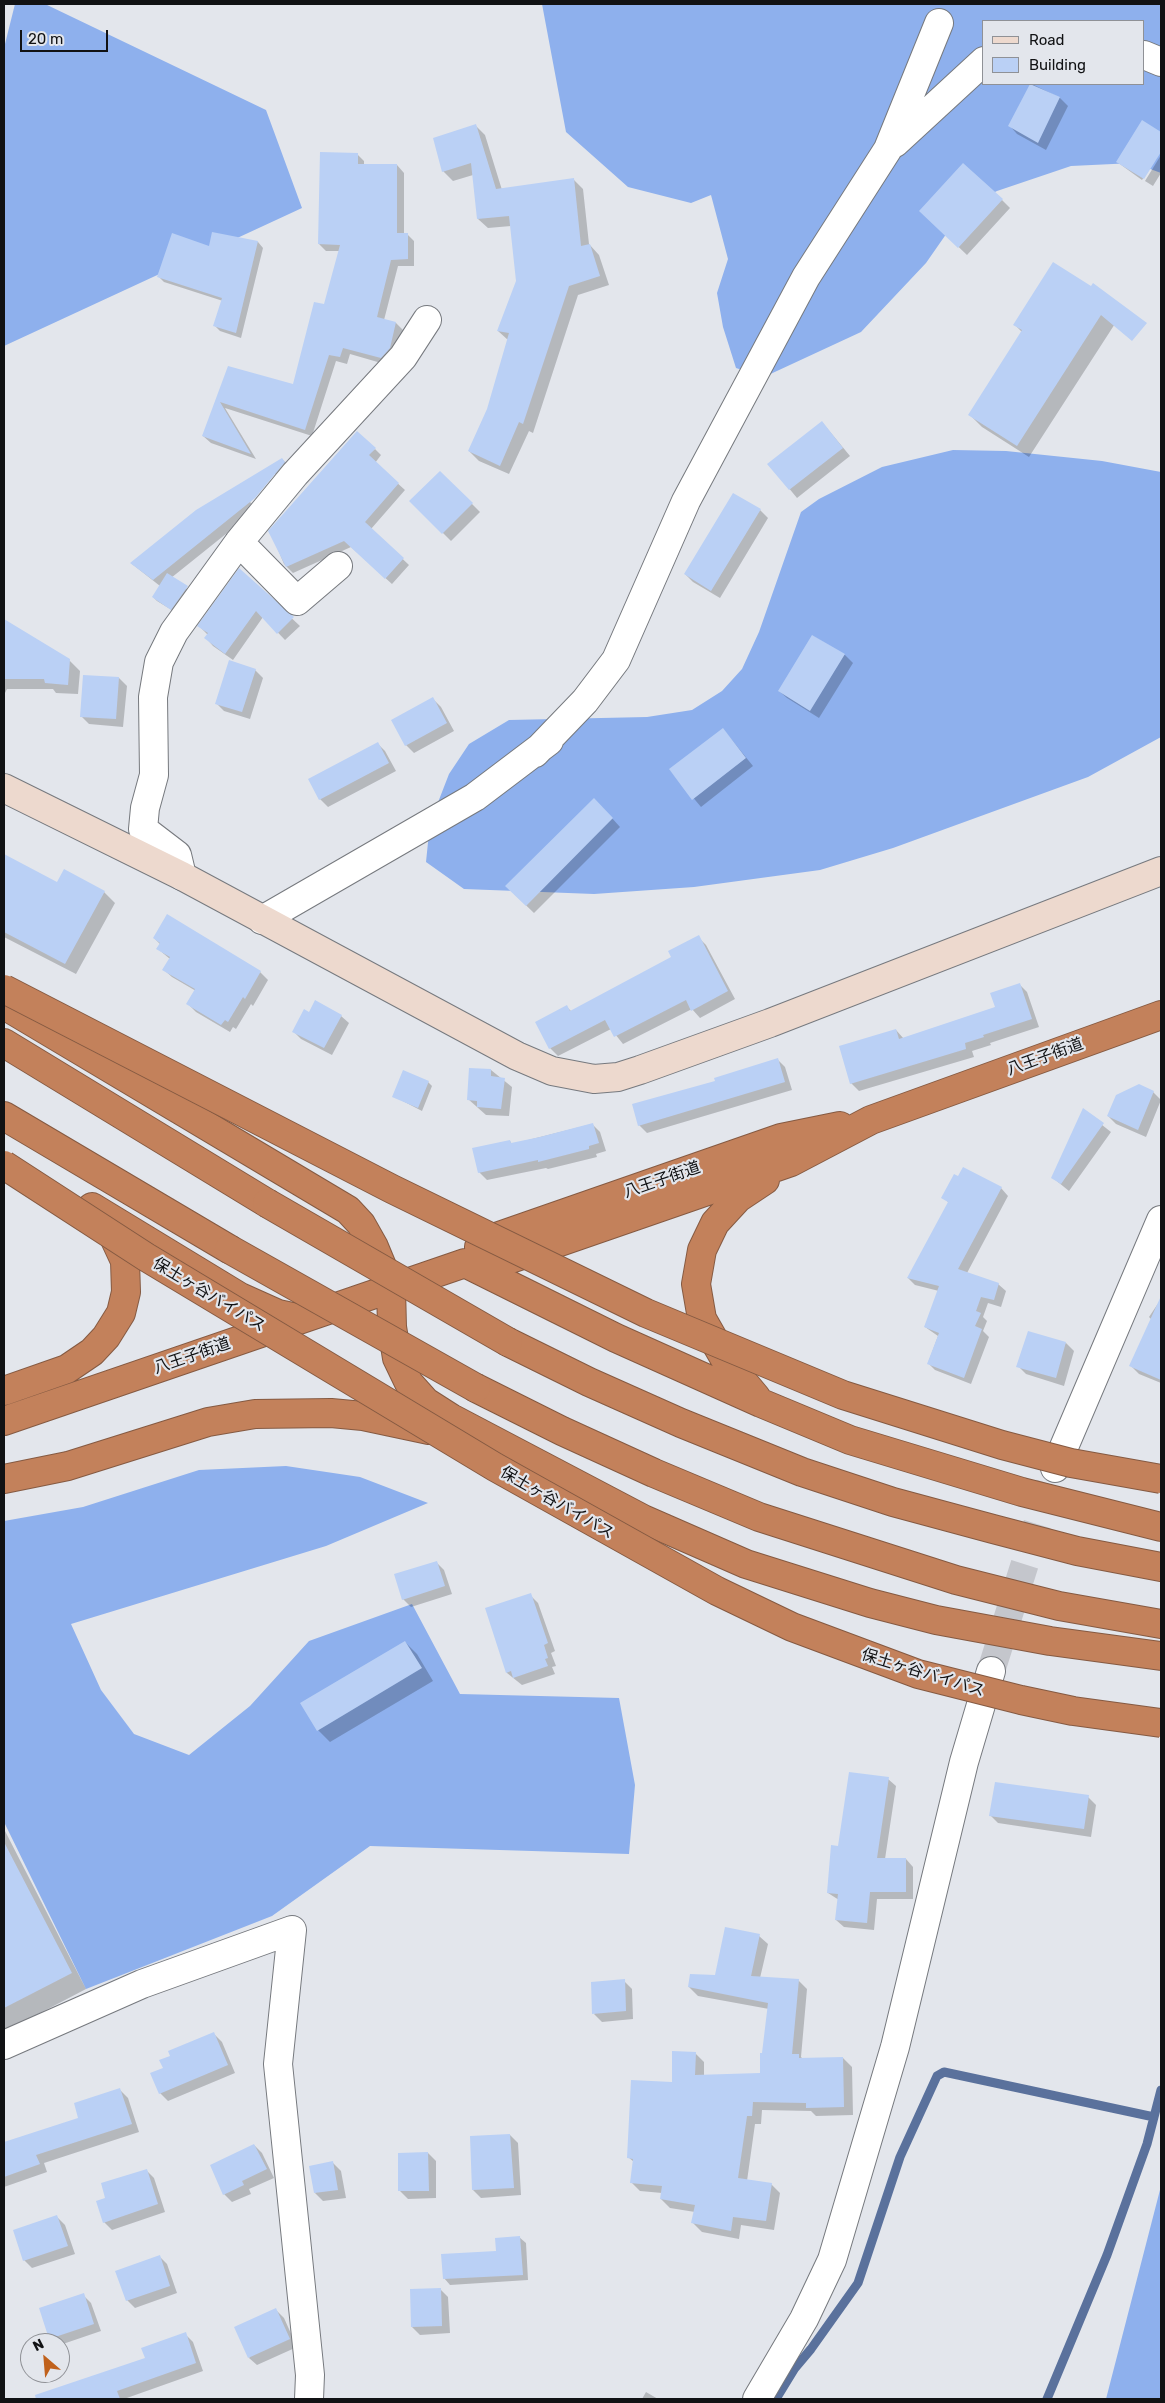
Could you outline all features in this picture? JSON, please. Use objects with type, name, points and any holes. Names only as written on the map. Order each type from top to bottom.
[{"type":"highway","points":[[4,989],[392,1189],[646,1313],[843,1396],[1002,1445],[1071,1463],[1161,1479]]},
{"type":"highway","points":[[4,1005],[348,1210],[361,1224],[374,1248],[391,1288],[392,1328],[397,1358],[408,1383],[426,1402],[451,1418],[548,1471],[643,1519],[746,1564],[870,1603],[936,1620],[1050,1641],[1161,1656]]},
{"type":"highway","name":"八王子街道","points":[[4,1421],[465,1263],[496,1264],[791,1162],[871,1120],[1161,1015]]},
{"type":"highway","points":[[4,1043],[267,1203],[508,1342],[589,1382],[681,1423],[802,1472],[893,1502],[1077,1550],[1161,1567]]},
{"type":"highway","points":[[4,1116],[229,1249],[476,1388],[612,1454],[759,1517],[956,1580],[1059,1606],[1161,1624]]},
{"type":"highway","name":"八王子街道","points":[[465,1263],[482,1242],[781,1138],[871,1120]]},
{"type":"highway","points":[[4,1153],[240,1298],[278,1314],[301,1319]]},
{"type":"highway","points":[[761,1403],[726,1361],[702,1319],[696,1284],[702,1250],[715,1223],[738,1198],[791,1162]]},
{"type":"highway","name":"保土ヶ谷バイパス","points":[[4,1165],[146,1257],[495,1467],[717,1591],[792,1627],[918,1674],[1047,1706],[1161,1722]]},
{"type":"highway","points":[[4,1391],[67,1368],[92,1352],[106,1337],[121,1313],[126,1292],[124,1260],[112,1232],[92,1207]]},
{"type":"highway","points":[[465,1263],[616,1338],[761,1403],[850,1440],[1022,1492],[1161,1527]]},
{"type":"highway","points":[[4,1479],[68,1466],[208,1422],[254,1414],[294,1412],[364,1416],[399,1423],[460,1439],[548,1471]]},
{"type":"street","points":[[535,753],[584,701],[616,660],[690,492],[806,276],[888,149],[939,23]]},
{"type":"street","points":[[1145,56],[1161,62]]},
{"type":"street","points":[[888,149],[982,63]]},
{"type":"street","points":[[182,876],[177,855],[143,829],[145,808],[154,775],[153,697],[159,662],[174,632],[239,542],[295,474],[403,357],[427,320]]},
{"type":"street","points":[[239,542],[297,601],[338,566]]},
{"type":"street","points":[[262,920],[475,797],[535,753],[591,706]]},
{"type":"street","points":[[4,788],[182,876],[517,1056],[552,1071],[594,1080],[625,1075],[770,1023],[1161,871]]},
{"type":"street","points":[[1056,1468],[1161,1220]]},
{"type":"street","points":[[757,2399],[804,2319],[832,2260],[894,2047],[964,1762],[991,1671]]},
{"type":"street","points":[[4,2045],[142,1984],[292,1930],[278,2064],[310,2375],[309,2399]]},
{"type":"shaded area","points":[[15,4],[45,4],[266,110],[302,208],[4,346],[4,48]]},
{"type":"shaded area","points":[[542,4],[1161,4],[1161,173],[1134,163],[1071,166],[997,191],[965,207],[926,263],[861,332],[764,377],[736,368],[723,327],[717,293],[728,259],[711,195],[691,203],[628,187],[566,132]]},
{"type":"shaded area","points":[[953,450],[1006,451],[1102,461],[1161,472],[1161,737],[1088,777],[893,848],[820,870],[694,887],[594,894],[464,889],[426,862],[430,823],[449,774],[469,744],[509,720],[647,717],[692,710],[722,691],[742,669],[759,632],[801,512],[819,499],[882,467]]},
{"type":"shaded area","points":[[286,1466],[360,1477],[428,1503],[326,1546],[71,1624],[101,1690],[134,1734],[189,1755],[250,1706],[309,1641],[412,1604],[460,1694],[619,1698],[635,1785],[629,1854],[370,1846],[272,1916],[86,1989],[4,1822],[4,1521],[83,1507],[199,1470]]},
{"type":"shaded area","points":[[1161,2186],[1161,2399],[1106,2399]]},
{"type":"building","points":[[1029,85],[1060,97],[1038,143],[1008,126]]},
{"type":"building","points":[[1142,120],[1161,132],[1161,152],[1144,179],[1116,162]]},
{"type":"building","points":[[476,124],[496,189],[574,178],[581,246],[590,244],[600,276],[569,286],[523,424],[519,422],[500,466],[468,451],[487,409],[509,333],[497,331],[516,281],[509,216],[477,219],[471,163],[442,172],[433,138]]},
{"type":"building","points":[[320,152],[358,153],[358,164],[397,164],[397,233],[408,233],[408,259],[391,260],[377,317],[396,322],[390,348],[381,358],[343,348],[340,357],[329,355],[305,430],[220,402],[251,454],[202,436],[228,366],[293,384],[314,302],[324,304],[340,245],[318,244]]},
{"type":"building","points":[[963,163],[1003,199],[958,248],[919,211]]},
{"type":"building","points":[[212,232],[258,241],[236,333],[213,326],[222,298],[157,277],[172,233],[209,246]]},
{"type":"building","points":[[1053,262],[1091,286],[1093,283],[1147,323],[1132,341],[1101,315],[1017,446],[968,415],[1022,330],[1013,325]]},
{"type":"building","points":[[822,421],[843,448],[789,490],[767,464]]},
{"type":"building","points":[[357,431],[376,448],[369,455],[399,483],[365,522],[404,558],[385,579],[344,541],[286,567],[268,531]]},
{"type":"building","points":[[282,458],[285,462],[255,498],[153,580],[130,563],[196,510]]},
{"type":"building","points":[[440,471],[473,503],[442,534],[409,501]]},
{"type":"building","points":[[733,493],[761,509],[711,591],[684,574]]},
{"type":"building","points":[[239,568],[294,617],[277,634],[256,611],[225,654],[204,638],[208,633],[197,626]]},
{"type":"building","points":[[167,573],[188,586],[171,610],[152,597]]},
{"type":"building","points":[[4,619],[70,659],[68,685],[45,683],[44,679],[4,679]]},
{"type":"building","points":[[812,635],[845,654],[810,711],[778,691]]},
{"type":"building","points":[[229,660],[256,669],[242,712],[215,704]]},
{"type":"building","points":[[83,675],[119,677],[116,719],[80,717]]},
{"type":"building","points":[[433,697],[447,723],[405,746],[391,720]]},
{"type":"building","points":[[723,728],[746,758],[692,800],[669,769]]},
{"type":"building","points":[[378,742],[389,763],[319,800],[308,779]]},
{"type":"building","points":[[594,798],[613,818],[526,906],[505,886]]},
{"type":"building","points":[[4,854],[57,882],[64,869],[105,891],[65,964],[4,932]]},
{"type":"building","points":[[167,914],[261,971],[245,999],[243,997],[228,1022],[225,1020],[221,1025],[186,1004],[195,989],[162,970],[170,957],[156,949],[160,943],[153,938]]},
{"type":"building","points":[[699,935],[728,991],[691,1011],[686,1000],[614,1037],[605,1020],[549,1049],[535,1022],[567,1005],[570,1011],[671,957],[668,951]]},
{"type":"building","points":[[1020,983],[1032,1019],[965,1043],[966,1049],[850,1084],[839,1046],[896,1029],[899,1039],[995,1007],[990,993]]},
{"type":"building","points":[[315,1000],[342,1015],[324,1048],[292,1032],[304,1009],[309,1012]]},
{"type":"building","points":[[778,1058],[785,1082],[638,1126],[632,1104],[715,1081],[714,1078]]},
{"type":"building","points":[[469,1068],[491,1069],[491,1076],[505,1078],[501,1109],[477,1107],[477,1101],[467,1100]]},
{"type":"building","points":[[403,1070],[429,1081],[418,1108],[392,1097]]},
{"type":"building","points":[[1139,1084],[1154,1091],[1138,1130],[1107,1116],[1116,1095]]},
{"type":"building","points":[[1083,1108],[1104,1123],[1061,1184],[1051,1178]]},
{"type":"building","points":[[593,1123],[599,1143],[589,1146],[589,1149],[538,1162],[538,1160],[478,1173],[472,1148],[510,1140],[511,1143]]},
{"type":"building","points":[[963,1167],[1002,1187],[958,1269],[999,1283],[994,1300],[981,1297],[976,1311],[981,1313],[975,1326],[982,1329],[964,1378],[927,1364],[939,1333],[924,1327],[939,1286],[907,1278],[948,1202],[941,1198],[954,1174],[958,1176]]},
{"type":"building","points":[[1161,1296],[1161,1380],[1129,1366]]},
{"type":"building","points":[[1028,1331],[1066,1342],[1056,1378],[1016,1367]]},
{"type":"building","points":[[437,1561],[445,1586],[402,1600],[394,1574]]},
{"type":"building","points":[[531,1593],[548,1643],[544,1645],[548,1658],[545,1659],[548,1666],[513,1678],[511,1671],[506,1673],[485,1608]]},
{"type":"building","points":[[405,1641],[422,1668],[317,1731],[300,1703]]},
{"type":"building","points":[[849,1772],[889,1777],[877,1858],[906,1858],[906,1892],[870,1892],[867,1923],[835,1920],[838,1894],[827,1893],[831,1845],[838,1846]]},
{"type":"building","points":[[995,1782],[1089,1795],[1084,1829],[989,1816]]},
{"type":"building","points":[[4,1842],[72,1973],[4,2008]]},
{"type":"building","points":[[725,1927],[760,1934],[751,1976],[799,1979],[792,2054],[799,2054],[799,2058],[843,2057],[844,2107],[806,2108],[806,2103],[753,2102],[752,2116],[747,2116],[738,2178],[772,2183],[766,2221],[733,2217],[731,2231],[691,2223],[695,2205],[660,2199],[662,2186],[630,2183],[633,2159],[627,2158],[631,2080],[672,2082],[672,2051],[696,2052],[695,2075],[760,2073],[760,2053],[762,2053],[768,2003],[688,1987],[690,1974],[715,1975]]},
{"type":"building","points":[[625,1979],[626,2011],[592,2014],[591,1982]]},
{"type":"building","points":[[214,2032],[228,2065],[159,2094],[150,2073],[163,2068],[159,2060],[170,2056],[168,2051]]},
{"type":"building","points":[[120,2088],[132,2124],[36,2155],[40,2164],[4,2177],[4,2142],[78,2118],[74,2103]]},
{"type":"building","points":[[510,2134],[514,2188],[472,2190],[470,2136]]},
{"type":"building","points":[[254,2144],[267,2169],[242,2181],[244,2185],[223,2195],[210,2165]]},
{"type":"building","points":[[428,2152],[429,2191],[398,2191],[398,2153]]},
{"type":"building","points":[[333,2161],[338,2190],[314,2193],[309,2166]]},
{"type":"building","points":[[147,2169],[158,2204],[103,2223],[96,2201],[105,2198],[101,2183]]},
{"type":"building","points":[[57,2215],[68,2246],[23,2261],[13,2230]]},
{"type":"building","points":[[520,2236],[523,2275],[443,2279],[441,2254],[496,2251],[495,2238]]},
{"type":"building","points":[[160,2255],[170,2286],[126,2301],[115,2271]]},
{"type":"building","points":[[441,2288],[442,2326],[411,2327],[410,2289]]},
{"type":"building","points":[[84,2293],[94,2324],[67,2333],[47,2333],[39,2308]]},
{"type":"building","points":[[276,2308],[290,2339],[248,2358],[234,2327]]},
{"type":"building","points":[[186,2332],[196,2363],[117,2391],[120,2399],[36,2399],[35,2395],[145,2358],[141,2348]]},
{"type":"waterway","points":[[776,2399],[795,2368],[811,2349],[858,2283],[900,2157],[937,2076],[944,2072],[1154,2117]]},
{"type":"waterway","points":[[1047,2399],[1107,2255],[1147,2144],[1161,2090]]},
{"type":"tunnel","points":[[991,1671],[1055,1468]]}]
